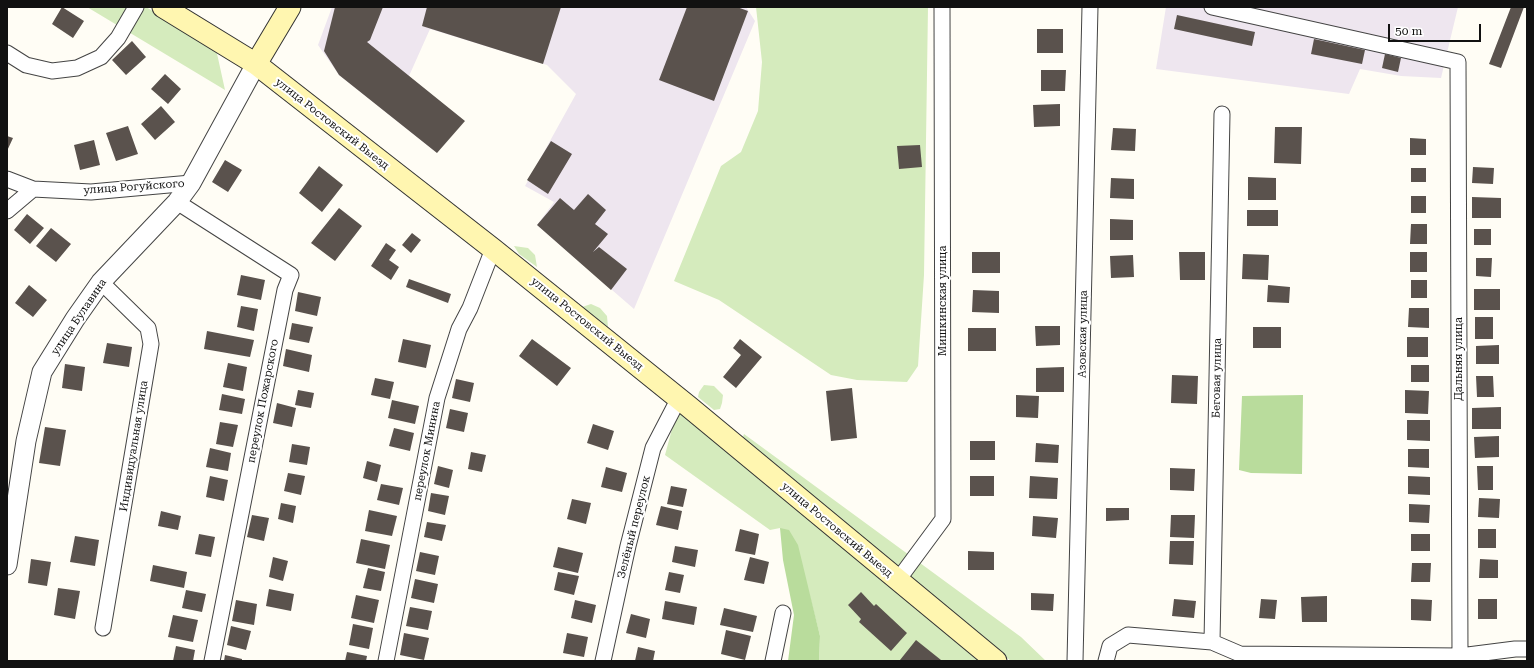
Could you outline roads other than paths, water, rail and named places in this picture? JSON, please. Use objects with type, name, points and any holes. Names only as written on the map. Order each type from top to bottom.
[{"type":"main road","name":"улица Ростовский Выезд","points":[[163,7],[256,64],[493,248],[679,398],[996,661]]},
{"type":"main road","points":[[256,64],[290,7]]},
{"type":"street","points":[[7,53],[26,65],[52,71],[77,68],[101,57],[118,38],[136,7]]},
{"type":"street","name":"Мишкинская улица","points":[[898,580],[943,519],[942,7]]},
{"type":"street","name":"Азовская улица","points":[[1075,661],[1090,7]]},
{"type":"street","name":"Дальняя улица","points":[[1212,7],[1458,62],[1460,656]]},
{"type":"street","name":"улица Булавина","points":[[7,559],[26,441],[42,372],[75,319],[101,282],[177,202],[191,183],[256,64]]},
{"type":"street","name":"Беговая улица","points":[[1212,642],[1222,114]]},
{"type":"street","name":"улица Рогуйского","points":[[7,179],[33,189],[91,192],[191,183]]},
{"type":"street","points":[[7,211],[33,189]]},
{"type":"street","name":"переулок Пожарского","points":[[177,202],[291,275],[284,298],[212,661]]},
{"type":"street","name":"переулок Минина","points":[[386,661],[437,398],[459,329],[470,308],[493,248]]},
{"type":"street","name":"Индивидуальная улица","points":[[101,282],[148,328],[151,344],[103,628]]},
{"type":"street","name":"Зелёный переулок","points":[[603,661],[628,546],[653,448],[679,398]]},
{"type":"street","points":[[773,661],[783,613]]},
{"type":"street","points":[[1106,661],[1110,646],[1128,634],[1212,642],[1240,654],[1460,656],[1514,649],[1527,649]]}]
